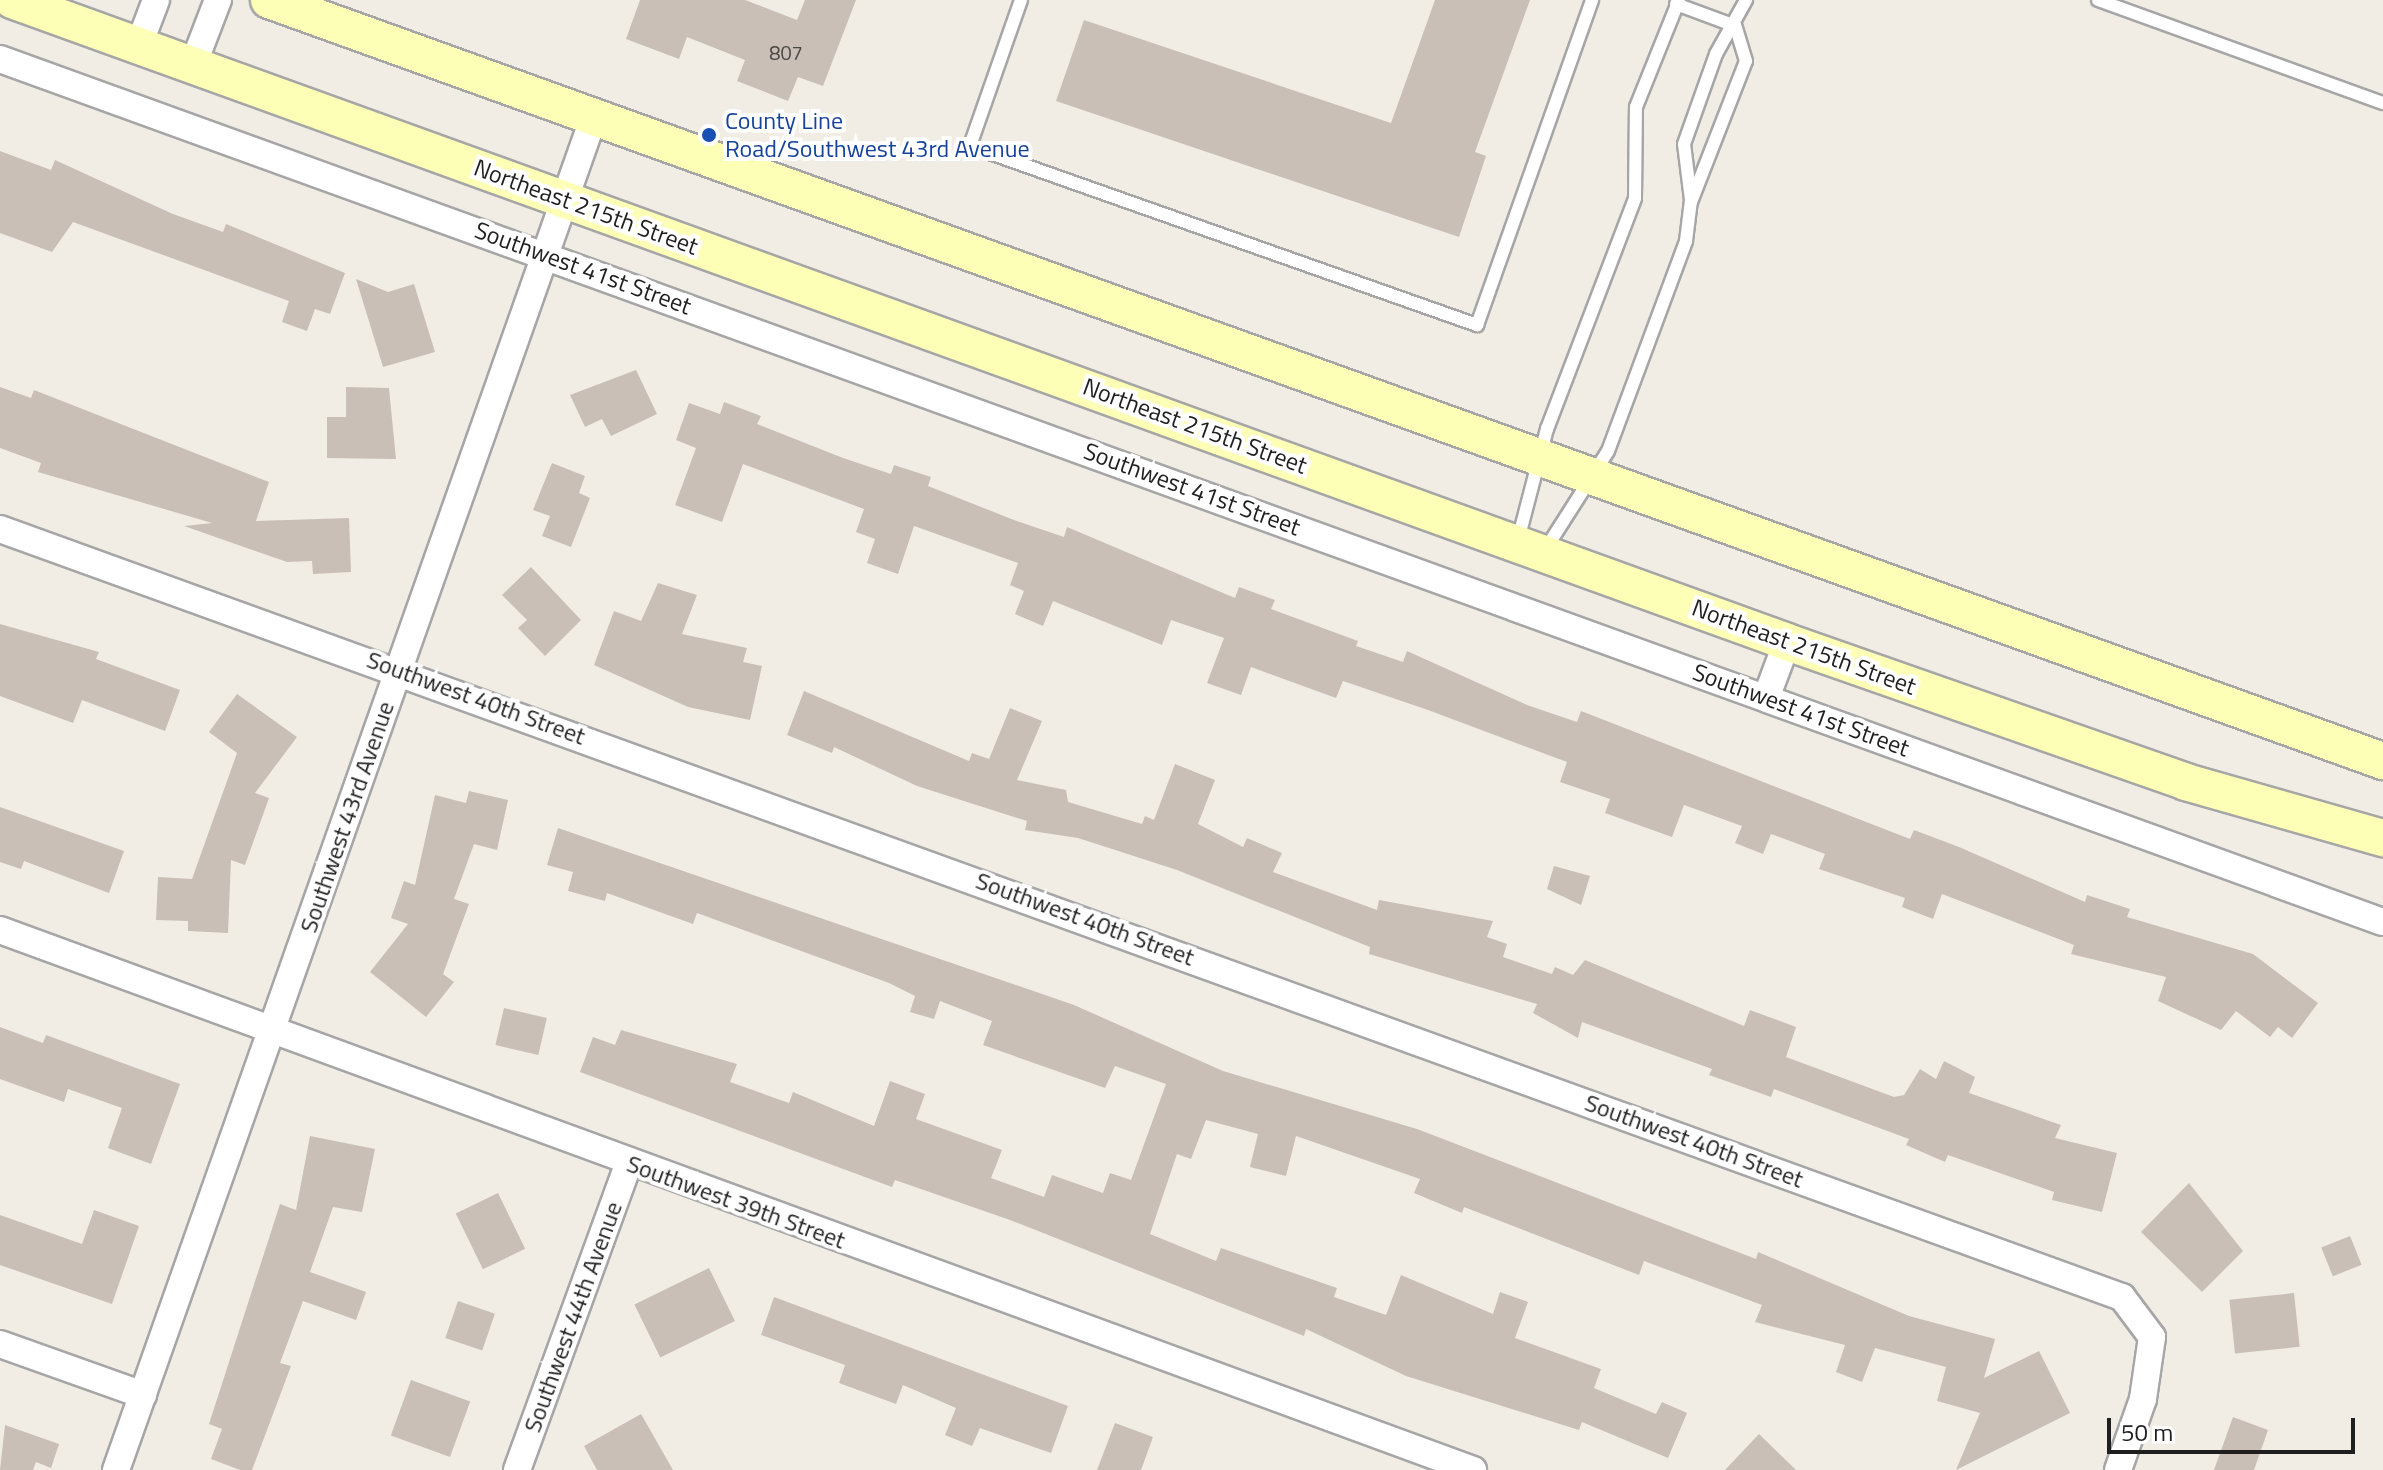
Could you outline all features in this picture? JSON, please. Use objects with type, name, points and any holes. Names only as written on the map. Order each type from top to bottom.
[{"type":"street","name":"Northeast 215th Street","points":[[12,0],[1787,642],[2186,782],[2383,838]]},
{"type":"street","points":[[139,45],[156,0]]},
{"type":"street","points":[[193,65],[218,0]]},
{"type":"street","points":[[269,0],[1594,481],[2383,761]]},
{"type":"street","name":"Southwest 41st Street","points":[[0,59],[2383,922]]},
{"type":"street","name":"Southwest 43rd Avenue","points":[[116,1470],[593,119]]},
{"type":"street","name":"Southwest 40th Street","points":[[0,529],[399,669],[2122,1297],[2152,1337],[2143,1399],[2118,1470]]},
{"type":"street","points":[[1766,698],[1787,642]]},
{"type":"street","name":"Southwest 39th Street","points":[[0,930],[272,1027],[629,1163],[1473,1470]]},
{"type":"street","name":"Southwest 44th Avenue","points":[[517,1470],[629,1163]]},
{"type":"street","points":[[0,1344],[143,1395]]},
{"type":"lane","points":[[1021,0],[970,146],[1477,325],[1592,0]]},
{"type":"lane","points":[[1691,203],[1684,144],[1716,54],[1735,26],[1746,0]]},
{"type":"lane","points":[[2098,0],[2383,103]]},
{"type":"lane","points":[[1530,548],[1537,459],[1635,198],[1636,107],[1677,2],[1735,26]]},
{"type":"lane","points":[[1530,548],[1594,481],[1686,241],[1691,203],[1746,61],[1735,26]]},
{"type":"building","points":[[640,0],[745,0],[797,20],[805,0],[856,0],[823,86],[798,77],[788,101],[737,81],[745,60],[687,37],[679,59],[626,39]]},
{"type":"building","points":[[1435,0],[1530,0],[1475,152],[1486,156],[1459,237],[1056,101],[1084,20],[1391,123]]},
{"type":"building","points":[[0,151],[51,170],[55,160],[173,214],[223,232],[226,224],[345,273],[330,314],[315,309],[307,331],[282,322],[289,301],[73,222],[52,252],[0,233]]},
{"type":"building","points":[[356,279],[388,292],[414,284],[435,352],[383,367]]},
{"type":"building","points":[[636,370],[657,414],[611,436],[602,419],[585,427],[570,395]]},
{"type":"building","points":[[0,387],[31,398],[34,390],[269,482],[256,521],[349,518],[351,572],[313,574],[312,561],[287,562],[184,526],[212,523],[38,472],[41,463],[0,448]]},
{"type":"building","points":[[346,387],[389,388],[396,459],[327,458],[327,417],[346,417]]},
{"type":"building","points":[[724,402],[761,416],[757,424],[843,458],[891,474],[894,465],[931,477],[928,486],[1014,520],[1064,537],[1067,527],[1235,598],[1239,587],[1275,600],[1271,609],[1358,641],[1356,646],[1403,662],[1407,651],[1527,705],[1577,722],[1581,711],[1910,839],[1914,830],[2085,902],[2087,895],[2130,909],[2127,917],[2253,954],[2318,1003],[2292,1038],[2278,1027],[2270,1037],[2236,1011],[2221,1030],[2158,1001],[2166,977],[2071,954],[2074,945],[1942,894],[1933,919],[1902,907],[1905,898],[1819,869],[1825,854],[1771,834],[1763,854],[1735,843],[1742,826],[1684,805],[1672,837],[1605,813],[1610,799],[1560,782],[1567,762],[1428,710],[1343,681],[1336,698],[1251,667],[1241,695],[1207,683],[1224,638],[1171,620],[1162,645],[1053,601],[1043,626],[1015,614],[1024,591],[1010,585],[1018,563],[914,526],[898,574],[867,563],[875,539],[856,532],[864,509],[743,464],[722,522],[675,505],[696,448],[676,440],[689,403],[720,414]]},
{"type":"building","points":[[552,463],[585,476],[579,493],[590,498],[571,547],[542,536],[550,516],[533,510]]},
{"type":"building","points":[[531,567],[581,620],[545,656],[518,628],[527,620],[502,595]]},
{"type":"building","points":[[658,583],[697,595],[682,634],[747,648],[743,662],[762,666],[750,720],[688,707],[594,665],[614,611],[641,621]]},
{"type":"building","points":[[0,624],[99,652],[96,659],[180,690],[165,731],[82,700],[73,723],[0,696]]},
{"type":"building","points":[[804,691],[969,761],[972,753],[989,759],[1010,708],[1042,721],[1017,780],[1066,790],[1068,802],[1142,824],[1145,816],[1154,820],[1175,764],[1215,780],[1198,824],[1243,847],[1247,838],[1282,853],[1273,872],[1377,910],[1379,900],[1493,921],[1487,937],[1507,944],[1503,957],[1552,974],[1555,967],[1573,975],[1585,960],[1744,1026],[1750,1010],[1796,1027],[1786,1057],[1894,1097],[1904,1095],[1920,1069],[1936,1079],[1944,1061],[1975,1077],[1969,1093],[2061,1125],[2055,1138],[2117,1153],[2102,1212],[2052,1200],[2054,1192],[1948,1155],[1945,1162],[1906,1145],[1909,1139],[1774,1089],[1771,1097],[1709,1075],[1712,1069],[1582,1022],[1578,1038],[1533,1013],[1537,1004],[1369,954],[1370,947],[1177,870],[1078,838],[1025,830],[1027,821],[917,786],[834,747],[832,753],[787,735]]},
{"type":"building","points":[[237,694],[297,737],[255,793],[269,798],[245,865],[231,860],[228,933],[188,931],[188,921],[156,920],[158,877],[192,879],[237,753],[209,732]]},
{"type":"building","points":[[469,791],[508,800],[497,850],[474,844],[454,899],[469,904],[443,974],[454,982],[426,1017],[370,972],[408,924],[391,918],[404,881],[415,885],[435,795],[466,803]]},
{"type":"building","points":[[0,807],[124,851],[109,893],[24,861],[21,869],[0,862]]},
{"type":"building","points":[[558,828],[1074,1005],[1223,1071],[1417,1129],[1756,1259],[1758,1252],[1909,1316],[1995,1339],[1984,1378],[2039,1351],[2070,1413],[1956,1470],[1980,1413],[1937,1401],[1946,1367],[1875,1348],[1862,1382],[1836,1372],[1845,1345],[1755,1322],[1762,1305],[1644,1261],[1639,1275],[1464,1207],[1462,1213],[1414,1193],[1420,1179],[1296,1136],[1286,1176],[1250,1167],[1258,1134],[1206,1120],[1191,1159],[1177,1154],[1150,1234],[1216,1261],[1221,1248],[1337,1288],[1334,1297],[1386,1315],[1401,1275],[1493,1314],[1500,1292],[1528,1302],[1515,1338],[1601,1369],[1594,1388],[1656,1414],[1662,1402],[1687,1413],[1668,1458],[1582,1422],[1579,1430],[1406,1376],[1306,1329],[1304,1336],[1010,1220],[895,1180],[892,1187],[580,1072],[593,1037],[615,1045],[621,1030],[737,1064],[730,1082],[789,1103],[793,1092],[874,1126],[890,1081],[925,1094],[916,1119],[1002,1150],[991,1178],[1044,1197],[1052,1175],[1103,1193],[1110,1173],[1131,1180],[1166,1084],[1115,1066],[1105,1088],[983,1045],[992,1021],[940,1001],[934,1019],[910,1012],[915,996],[889,983],[697,913],[693,924],[607,893],[605,901],[568,891],[573,872],[547,865]]},
{"type":"building","points":[[1554,866],[1590,876],[1581,905],[1547,889]]},
{"type":"building","points":[[504,1008],[547,1018],[538,1055],[495,1045]]},
{"type":"building","points":[[0,1027],[43,1043],[46,1035],[180,1084],[151,1164],[108,1148],[122,1108],[68,1089],[64,1102],[0,1079]]},
{"type":"building","points":[[310,1136],[375,1149],[362,1212],[333,1207],[310,1272],[366,1292],[356,1320],[303,1301],[280,1363],[291,1366],[252,1470],[240,1470],[211,1459],[222,1429],[209,1424],[280,1204],[296,1210]]},
{"type":"building","points":[[2189,1183],[2243,1251],[2202,1292],[2141,1232]]},
{"type":"building","points":[[498,1193],[525,1249],[483,1269],[456,1214]]},
{"type":"building","points":[[94,1210],[139,1226],[112,1304],[0,1265],[0,1215],[82,1244]]},
{"type":"building","points":[[2350,1236],[2362,1265],[2333,1276],[2321,1248]]},
{"type":"building","points":[[709,1268],[735,1321],[660,1357],[634,1304]]},
{"type":"building","points":[[2294,1293],[2300,1347],[2235,1353],[2229,1300]]},
{"type":"building","points":[[774,1297],[1068,1406],[1051,1453],[980,1428],[972,1446],[945,1435],[956,1408],[903,1385],[896,1404],[839,1383],[845,1365],[761,1335]]},
{"type":"building","points":[[458,1301],[495,1314],[482,1351],[445,1338]]},
{"type":"building","points":[[411,1380],[470,1402],[450,1457],[391,1435]]},
{"type":"building","points":[[641,1414],[673,1470],[597,1470],[584,1446]]},
{"type":"building","points":[[2233,1417],[2268,1430],[2254,1470],[2214,1470]]},
{"type":"building","points":[[1115,1423],[1153,1437],[1141,1470],[1097,1470]]},
{"type":"building","points":[[5,1425],[59,1444],[51,1468],[36,1462],[33,1470],[0,1470]]},
{"type":"building","points":[[1759,1434],[1796,1470],[1725,1470]]},
{"type":"place","name":"County Line Road/Southwest 43rd Avenue","points":[[709,135]]}]
